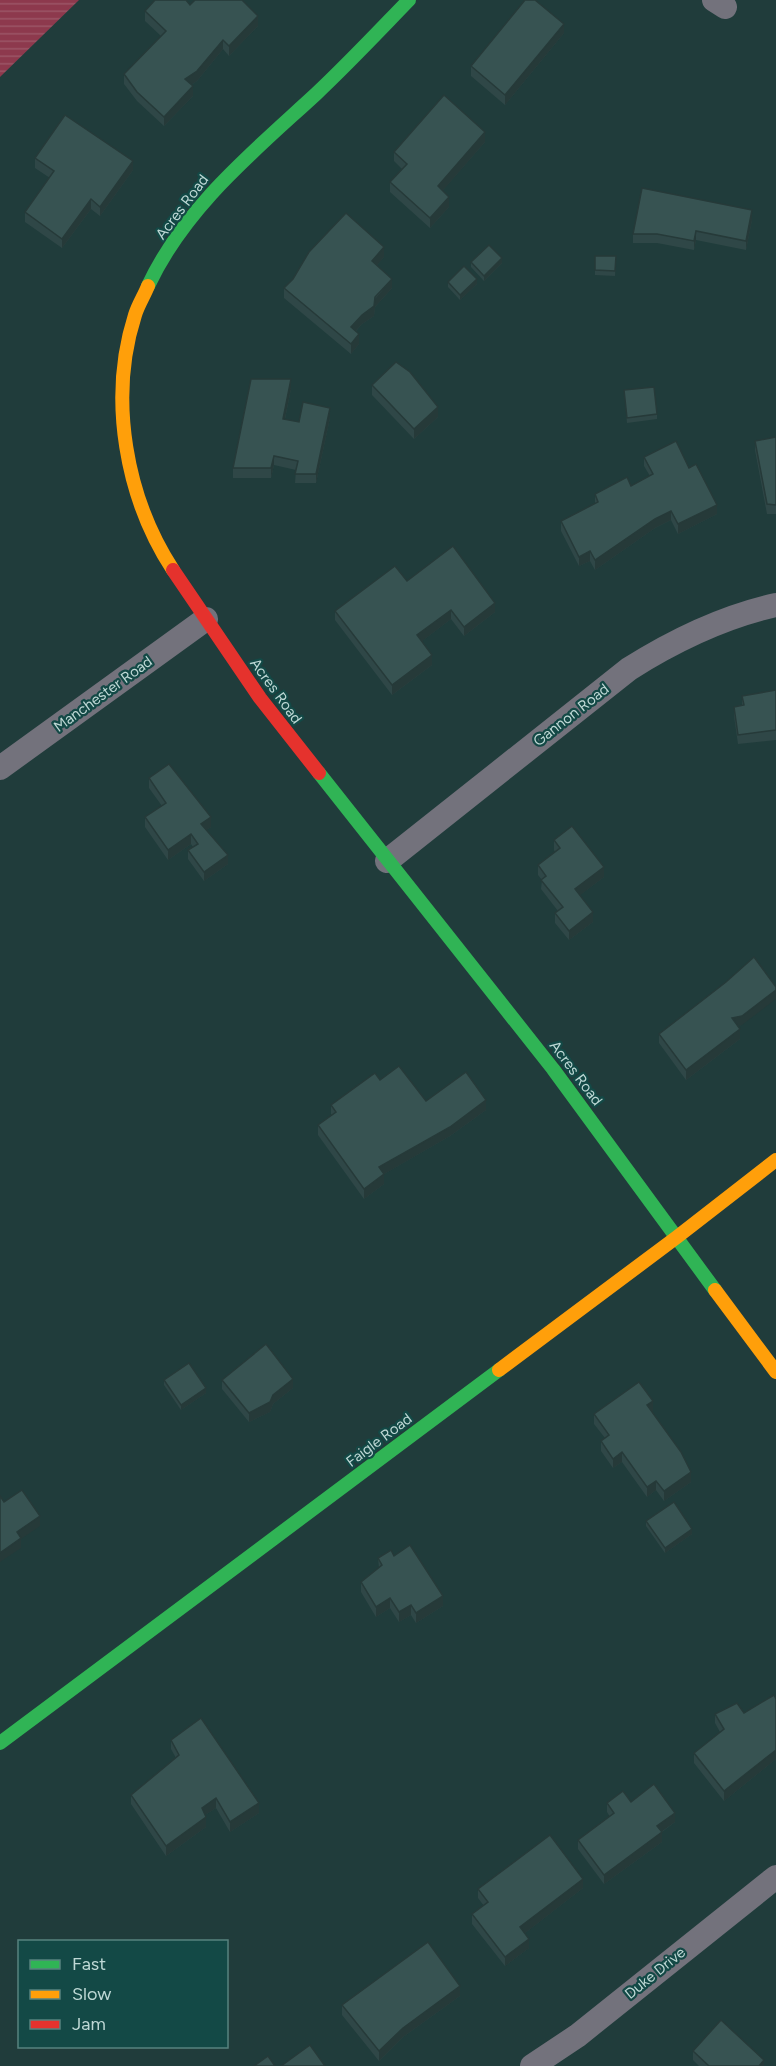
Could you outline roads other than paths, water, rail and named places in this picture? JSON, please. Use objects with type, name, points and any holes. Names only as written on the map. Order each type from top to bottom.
[{"type":"street","name":"Acres Road","points":[[409,0],[346,66],[221,182],[184,226],[153,276],[135,315],[125,360],[122,393],[126,450],[143,512],[158,545],[171,568],[260,698],[553,1069],[776,1372]]},
{"type":"street","name":"Gannon Road","points":[[387,861],[629,669],[665,646],[714,623],[776,605]]},
{"type":"street","name":"Manchester Road","points":[[0,768],[206,619]]},
{"type":"street","name":"Faigle Road","points":[[0,1743],[677,1237],[776,1160]]},
{"type":"street","name":"Duke Drive","points":[[532,2066],[577,2036],[776,1877]]}]
